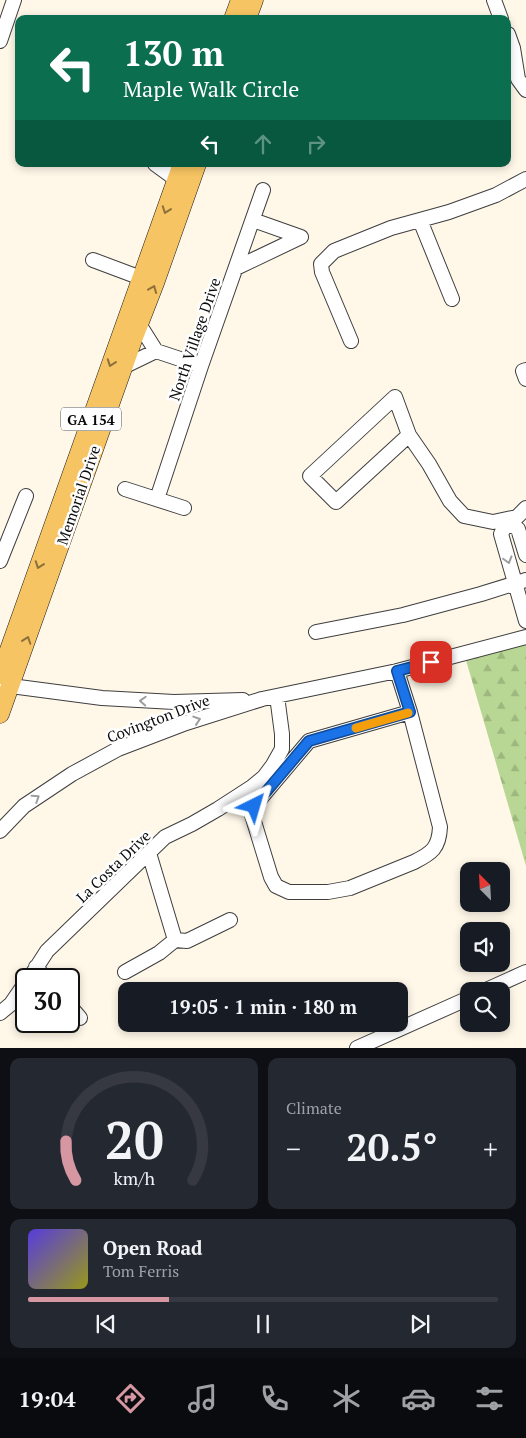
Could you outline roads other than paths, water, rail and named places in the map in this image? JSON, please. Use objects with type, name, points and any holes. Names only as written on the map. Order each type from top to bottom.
[{"type":"main road","points":[[235,15],[240,0]]},
{"type":"main road","points":[[248,15],[254,0]]},
{"type":"main road","name":"Memorial Drive","points":[[4,684],[155,283],[196,167]]},
{"type":"main road","name":"Memorial Drive","points":[[0,714],[4,684],[179,172]]},
{"type":"street","points":[[0,41],[14,0]]},
{"type":"street","points":[[494,0],[500,15]]},
{"type":"street","points":[[511,42],[517,85]]},
{"type":"street","points":[[164,167],[179,172]]},
{"type":"street","points":[[351,341],[322,272],[321,264],[334,251],[391,228],[496,195],[526,179]]},
{"type":"street","name":"North Village Drive","points":[[158,499],[201,366],[263,190]]},
{"type":"street","points":[[236,268],[301,237],[253,220]]},
{"type":"street","points":[[420,220],[452,299]]},
{"type":"street","points":[[93,260],[142,278]]},
{"type":"street","points":[[138,324],[156,351],[201,366]]},
{"type":"street","points":[[123,367],[156,351]]},
{"type":"street","points":[[526,370],[523,371],[526,379]]},
{"type":"street","points":[[409,435],[336,502],[310,476],[395,397],[409,435],[429,464],[450,501],[464,516],[493,522],[517,516],[526,508]]},
{"type":"street","points":[[125,489],[184,508]]},
{"type":"street","points":[[0,561],[26,496]]},
{"type":"street","points":[[507,520],[518,529],[526,555]]},
{"type":"street","points":[[507,520],[501,534],[520,582],[525,614]]},
{"type":"street","points":[[316,632],[403,615],[520,582]]},
{"type":"street","name":"Covington Drive","points":[[0,831],[24,806],[72,774],[118,749],[186,723],[262,699],[397,671],[526,638]]},
{"type":"street","points":[[397,671],[410,712],[440,827],[440,838],[437,846],[424,857],[414,862],[350,888],[321,892],[289,892],[276,886],[271,877],[252,815],[254,806],[309,741],[410,712]]},
{"type":"street","name":"Covington Drive","points":[[4,684],[102,698],[174,702],[262,699]]},
{"type":"street","name":"La Costa Drive","points":[[36,968],[48,951],[165,837],[218,809],[264,777],[282,749],[277,696]]},
{"type":"street","points":[[149,853],[175,940]]},
{"type":"street","points":[[125,972],[159,954],[175,940],[188,941],[230,920]]},
{"type":"street","points":[[504,982],[526,972]]},
{"type":"street","points":[[0,1013],[15,998]]},
{"type":"street","points":[[357,1048],[460,1002]]}]
